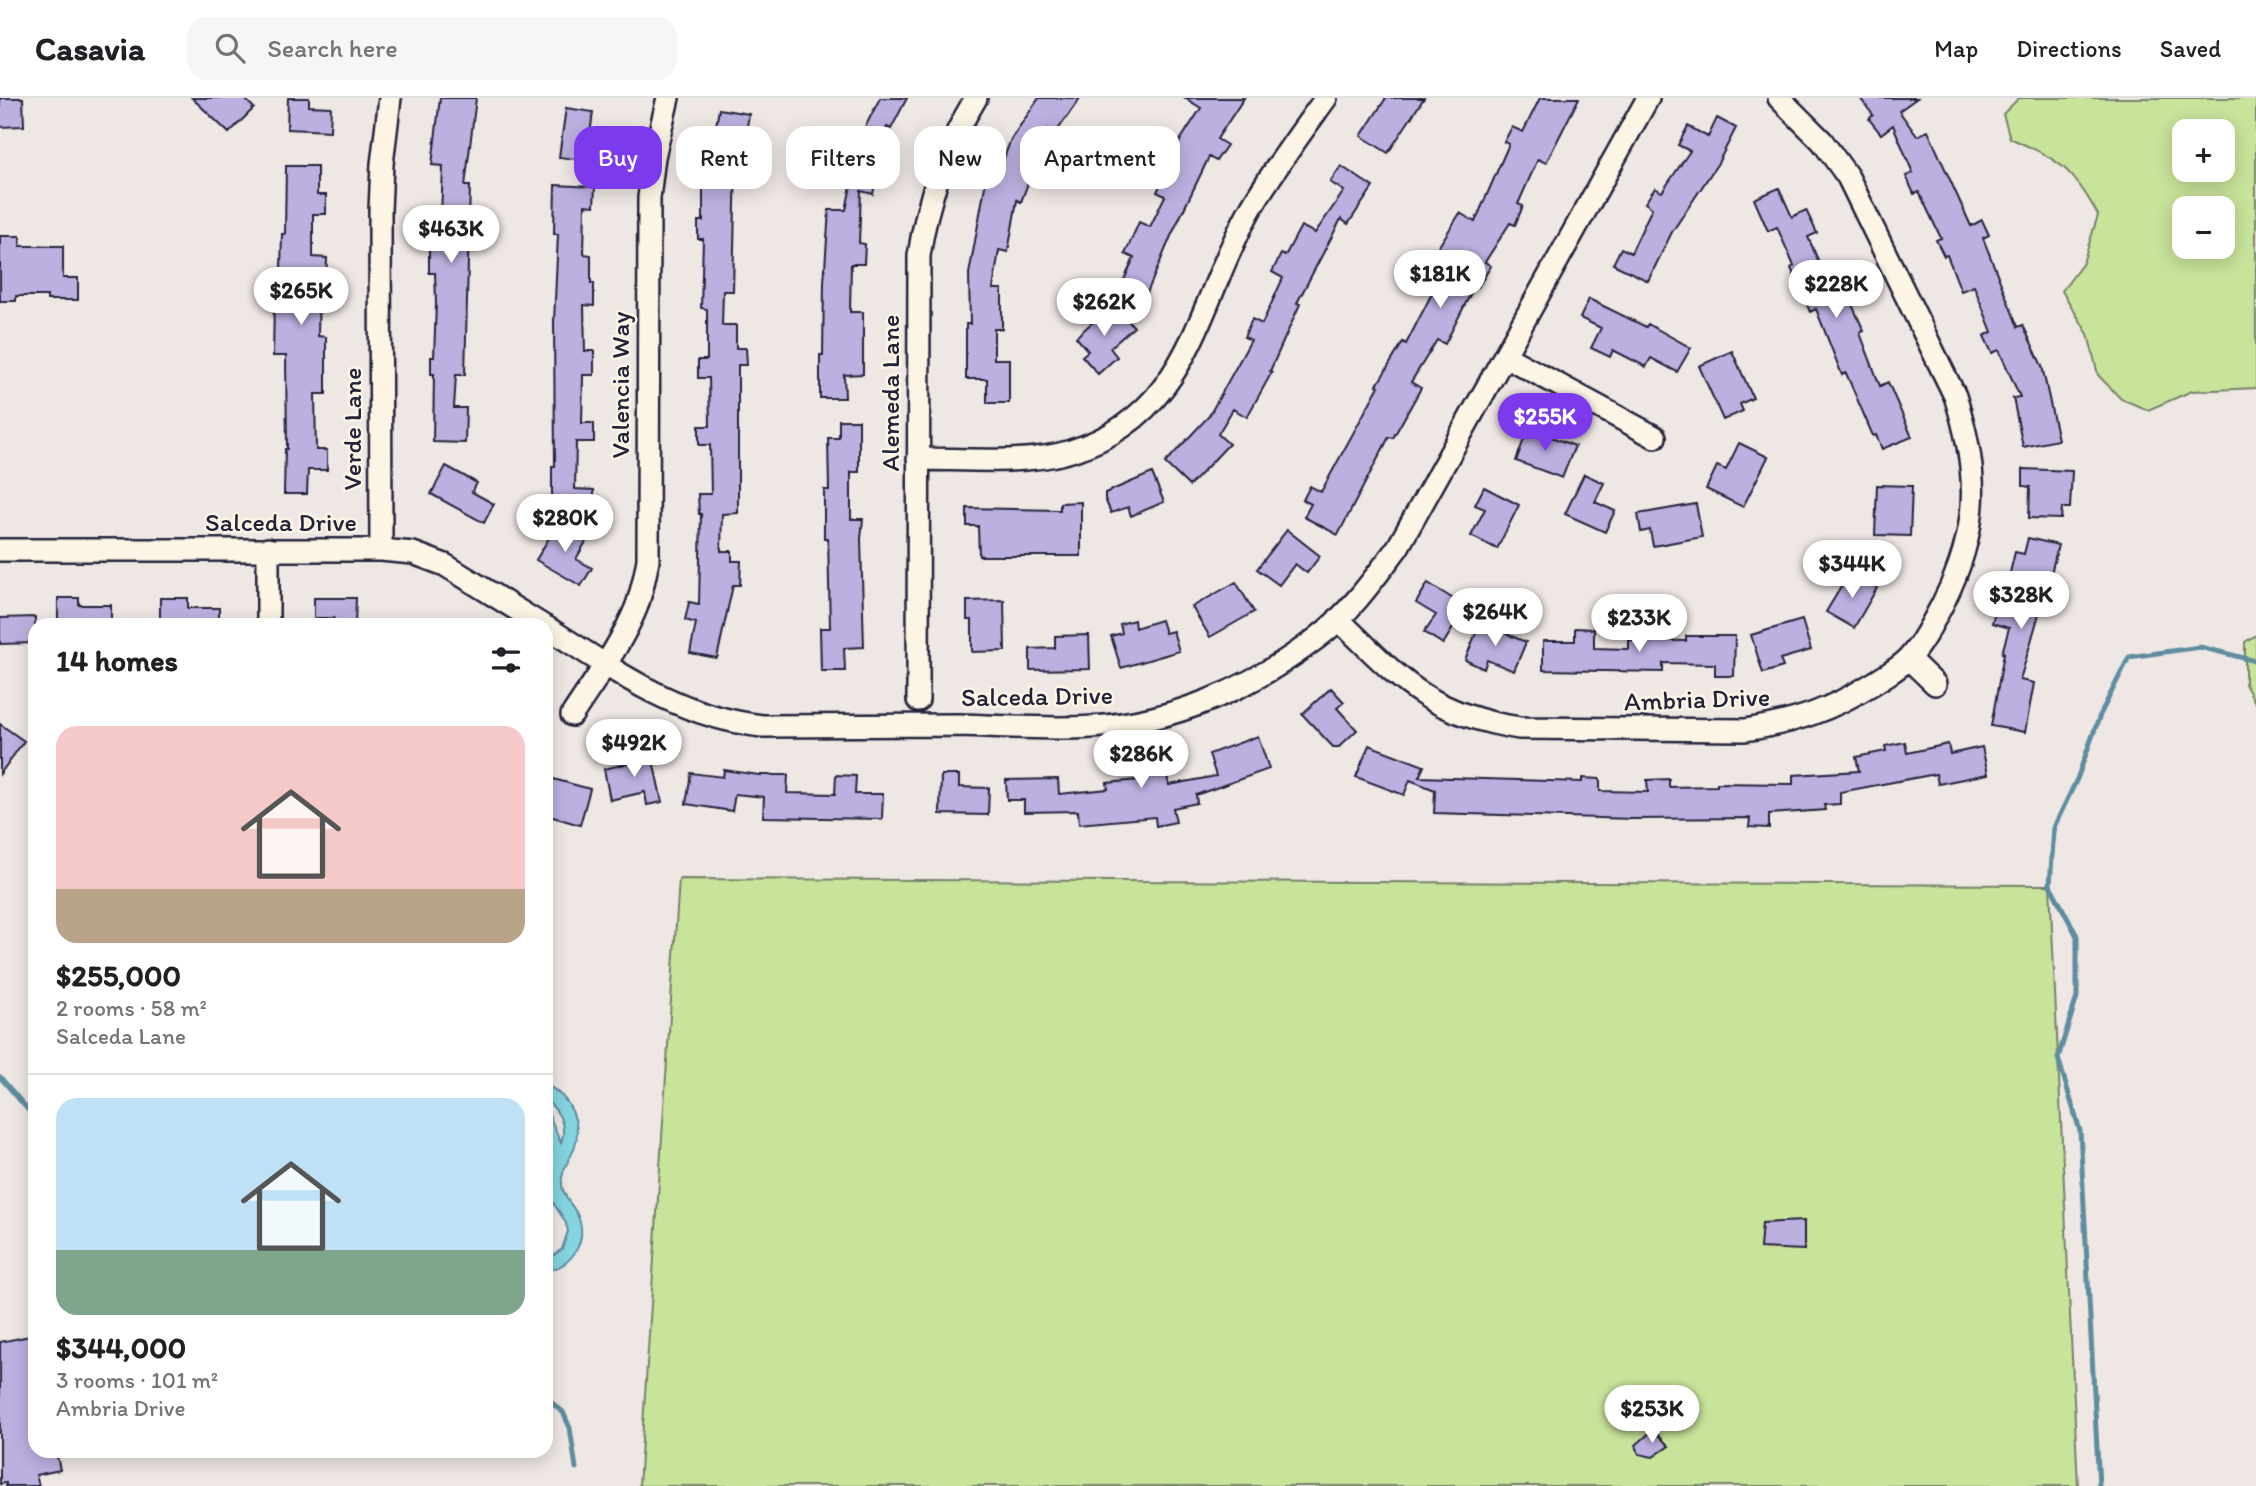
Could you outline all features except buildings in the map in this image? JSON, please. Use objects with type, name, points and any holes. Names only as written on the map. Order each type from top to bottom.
[{"type":"street","name":"Verde Lane","points":[[381,550],[380,211],[382,164],[390,98]]},
{"type":"street","name":"Valencia Way","points":[[572,715],[605,664],[635,609],[648,560],[649,198],[653,157],[668,98]]},
{"type":"street","name":"Alemeda Lane","points":[[918,700],[919,256],[923,224],[947,151],[976,98]]},
{"type":"street","points":[[918,459],[1041,458],[1071,452],[1125,426],[1151,404],[1170,381],[1185,355],[1219,274],[1251,209],[1325,98]]},
{"type":"street","name":"Salceda Drive","points":[[553,632],[671,702],[730,723],[762,726],[1092,727],[1174,713],[1244,684],[1317,638],[1373,580],[1398,547],[1648,98]]},
{"type":"street","name":"Ambria Drive","points":[[1338,619],[1404,682],[1428,699],[1459,714],[1519,728],[1745,730],[1782,724],[1841,703],[1909,659],[1933,623],[1957,575],[1966,548],[1971,521],[1972,464],[1967,432],[1955,396],[1848,177],[1822,141],[1779,98]]},
{"type":"street","points":[[1505,356],[1655,438]]},
{"type":"street","name":"Salceda Drive","points":[[0,550],[381,550],[413,553],[445,565],[531,618]]},
{"type":"street","points":[[268,550],[268,618]]},
{"type":"street","points":[[1909,659],[1935,684]]},
{"type":"green space","points":[[2019,98],[2256,98],[2256,388],[2192,391],[2148,410],[2121,399],[2098,375],[2088,334],[2062,291],[2083,263],[2098,215],[2072,175],[2063,167],[2053,159],[2010,138],[2003,114]]},
{"type":"green space","points":[[2256,635],[2256,704],[2245,684],[2245,642]]},
{"type":"green space","points":[[679,879],[2050,885],[2078,1486],[639,1486]]},
{"type":"water","points":[[553,1089],[568,1103],[577,1130],[574,1149],[562,1180],[564,1193],[577,1214],[581,1233],[580,1242],[571,1258],[553,1269],[553,1255],[562,1249],[568,1231],[553,1203],[553,1124],[561,1143],[563,1137],[563,1125],[555,1109]]},
{"type":"waterway","points":[[2099,1486],[2080,1131],[2058,1058],[2077,997],[2077,936],[2050,885],[2054,827],[2077,779],[2100,715],[2129,657],[2200,647],[2256,661]]},
{"type":"waterway","points":[[0,1077],[28,1110]]},
{"type":"waterway","points":[[553,1404],[563,1412],[570,1428],[576,1468]]}]
